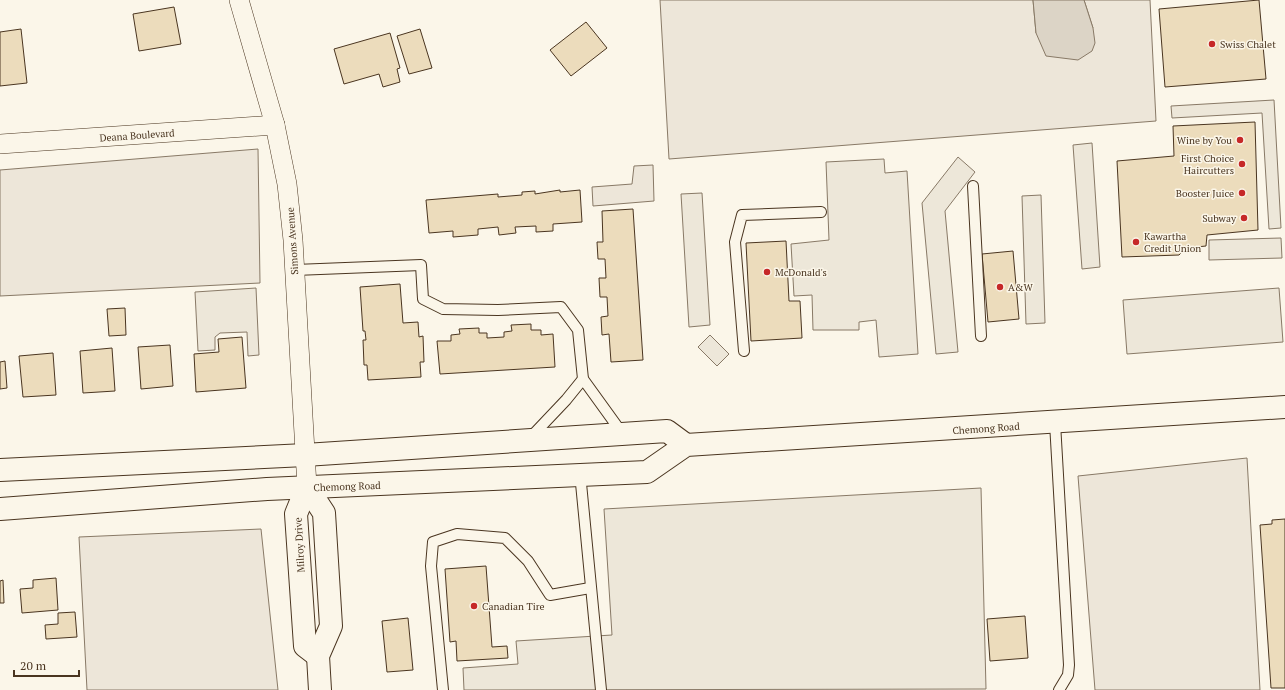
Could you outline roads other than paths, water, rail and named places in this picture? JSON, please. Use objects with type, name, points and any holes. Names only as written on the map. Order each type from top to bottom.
[{"type":"main road","name":"Chemong Road","points":[[0,509],[306,487],[580,473],[647,472],[686,445],[1285,408]]},
{"type":"main road","points":[[0,470],[305,455],[667,431],[686,445]]},
{"type":"main road","points":[[306,487],[324,513],[331,626],[318,656],[320,690]]},
{"type":"street","name":"Simons Avenue","points":[[239,0],[275,125],[287,184],[295,270],[306,487]]},
{"type":"street","name":"Deana Boulevard","points":[[0,144],[275,125]]},
{"type":"lane","points":[[973,186],[981,336]]},
{"type":"lane","points":[[744,351],[735,242],[742,215],[821,212]]},
{"type":"lane","points":[[295,270],[420,265],[422,299],[443,309],[498,310],[561,307],[578,330],[583,378],[622,434]]},
{"type":"lane","points":[[528,440],[566,400],[583,378]]},
{"type":"lane","points":[[1055,423],[1069,665],[1068,675],[1059,690]]},
{"type":"lane","points":[[580,473],[601,690]]},
{"type":"lane","points":[[443,690],[431,566],[433,542],[457,534],[505,538],[528,561],[550,595],[590,588]]},
{"type":"place","name":"Swiss Chalet","points":[[1212,44]]},
{"type":"place","name":"Wine by You","points":[[1240,140]]},
{"type":"place","name":"First Choice Haircutters","points":[[1242,164]]},
{"type":"place","name":"Booster Juice","points":[[1242,193]]},
{"type":"place","name":"Subway","points":[[1244,218]]},
{"type":"place","name":"Kawartha Credit Union","points":[[1136,242]]},
{"type":"place","name":"McDonald's","points":[[767,272]]},
{"type":"place","name":"A&W","points":[[1000,287]]},
{"type":"place","name":"Canadian Tire","points":[[474,606]]}]
